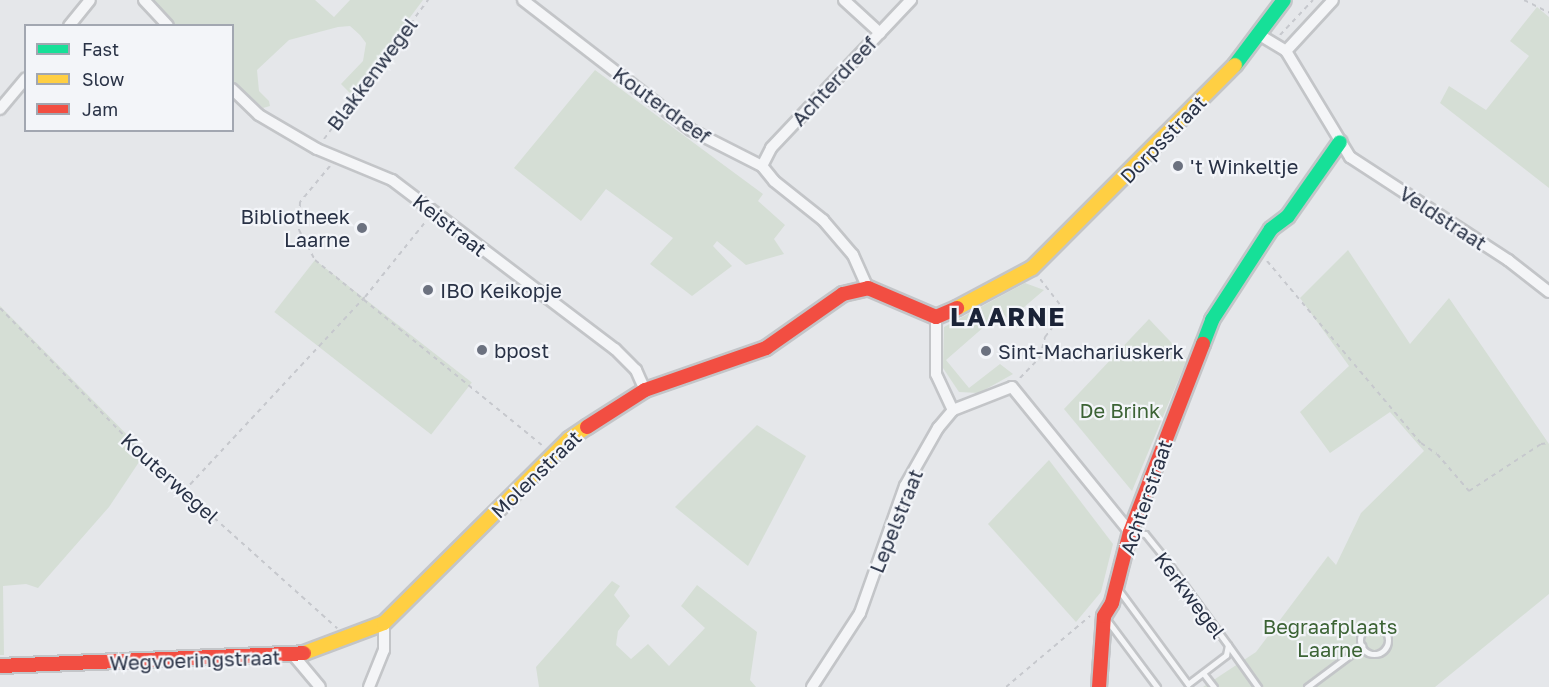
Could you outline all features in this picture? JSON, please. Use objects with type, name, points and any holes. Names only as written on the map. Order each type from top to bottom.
[{"type":"street","points":[[71,24],[90,0]]},
{"type":"street","points":[[144,0],[166,24]]},
{"type":"street","name":"Kouterdreef","points":[[523,0],[691,130],[762,166],[774,182],[830,229],[853,255],[868,288]]},
{"type":"street","points":[[844,0],[880,33]]},
{"type":"street","name":"Achterdreef","points":[[762,166],[771,148],[910,0]]},
{"type":"street","name":"Dorpsstraat","points":[[936,316],[975,301],[1032,268],[1237,64],[1284,0]]},
{"type":"street","points":[[1286,51],[1333,0]]},
{"type":"street","points":[[1258,34],[1286,51],[1340,142]]},
{"type":"street","points":[[0,109],[24,80]]},
{"type":"street","name":"Keistraat","points":[[234,91],[260,115],[317,149],[392,180],[615,349],[636,370],[645,390]]},
{"type":"street","name":"Achterstraat","points":[[1099,687],[1104,616],[1117,587],[1130,532],[1212,320],[1271,230],[1287,216],[1340,142]]},
{"type":"street","name":"Veldstraat","points":[[1340,142],[1350,157],[1508,260],[1549,292]]},
{"type":"street","points":[[868,288],[936,316],[936,374],[953,410],[1012,387]]},
{"type":"street","name":"Molenstraat","points":[[384,623],[554,454],[587,425],[645,390],[766,348],[843,294],[868,288]]},
{"type":"street","name":"Kerkwegel","points":[[1012,387],[1130,532]]},
{"type":"street","name":"Lepelstraat","points":[[812,687],[860,613],[905,486],[938,428],[953,410]]},
{"type":"street","points":[[369,687],[384,650],[384,623]]},
{"type":"street","name":"Wegvoeringstraat","points":[[0,666],[294,656],[340,642],[384,623]]},
{"type":"street","points":[[294,656],[320,687]]},
{"type":"lane","name":"Kerkwegel","points":[[1130,532],[1144,534],[1228,645],[1226,655],[1203,673]]},
{"type":"lane","points":[[1117,587],[1188,684],[1203,673],[1214,687]]},
{"type":"lane","points":[[1104,616],[1157,687]]},
{"type":"lane","points":[[1307,687],[1362,646],[1366,629],[1379,627],[1386,633],[1387,646],[1381,652],[1368,652],[1362,646]]},
{"type":"lane","points":[[1228,645],[1258,687]]},
{"type":"path","name":"Blakkenwegel","points":[[317,149],[428,0]]},
{"type":"path","points":[[1272,43],[1312,0]]},
{"type":"path","points":[[1524,0],[1549,13]]},
{"type":"path","points":[[338,156],[300,202],[299,230],[315,260],[365,297],[554,454]]},
{"type":"path","points":[[184,491],[365,297],[434,213]]},
{"type":"path","points":[[1256,252],[1270,263],[1421,442],[1437,454],[1469,491],[1540,444],[1549,442]]},
{"type":"path","points":[[1012,387],[1040,357],[1045,337],[1065,311],[1032,268]]},
{"type":"path","name":"Kouterwegel","points":[[0,308],[134,446],[339,629],[340,642]]},
{"type":"path","points":[[1006,687],[1091,615],[1104,616]]},
{"type":"green space","points":[[149,0],[315,0],[334,17],[350,0],[423,0],[352,95],[341,84],[363,61],[366,43],[350,26],[289,40],[257,70],[259,91],[269,101],[270,106],[263,108],[234,82],[234,24],[174,24]]},
{"type":"green space","points":[[1537,7],[1549,17],[1549,188],[1440,103],[1449,86],[1486,110],[1529,56],[1510,41]]},
{"type":"green space","points":[[595,70],[763,194],[758,201],[785,225],[774,239],[784,254],[746,265],[717,241],[713,246],[732,266],[692,296],[650,264],[673,238],[606,189],[581,221],[514,168]]},
{"type":"green space","name":"Begraafplaats Laarne","points":[[1348,250],[1410,344],[1449,298],[1549,444],[1549,594],[1435,687],[1203,687],[1256,652],[1328,556],[1336,565],[1361,513],[1424,451],[1390,412],[1330,453],[1300,412],[1349,366],[1300,298]]},
{"type":"green space","points":[[315,260],[472,383],[431,435],[274,312]]},
{"type":"green space","points":[[1025,283],[1044,290],[1009,320],[1001,312],[946,360],[969,388],[1000,364],[1013,374],[979,393],[959,392],[943,368],[944,327]]},
{"type":"green space","points":[[0,306],[145,453],[109,507],[38,588],[26,584],[3,586],[4,655],[0,655]]},
{"type":"green space","name":"De Brink","points":[[1149,319],[1187,359],[1132,491],[1064,409]]},
{"type":"green space","points":[[757,425],[806,456],[748,566],[675,507]]},
{"type":"green space","points":[[1049,460],[1113,544],[1101,592],[1076,622],[988,524]]},
{"type":"green space","points":[[612,581],[620,586],[614,595],[630,616],[618,631],[616,645],[631,659],[648,644],[669,666],[705,628],[681,606],[697,585],[757,632],[750,680],[756,687],[539,687],[536,667]]},
{"type":"traffic: fast","points":[[1235,65],[1284,0]]},
{"type":"traffic: fast","points":[[1203,344],[1212,320],[1271,229],[1288,216],[1340,142]]},
{"type":"traffic: slow","points":[[957,308],[1032,268],[1235,65]]},
{"type":"traffic: slow","points":[[304,653],[384,623],[569,439],[587,427]]},
{"type":"traffic: jam","points":[[587,427],[645,390],[766,348],[843,294],[868,288],[936,317],[957,308]]},
{"type":"traffic: jam","points":[[1099,687],[1104,616],[1112,603],[1130,532],[1203,344]]},
{"type":"traffic: jam","points":[[0,666],[304,653]]},
{"type":"place","name":"'t Winkeltje","points":[[1178,166]]},
{"type":"place","name":"Bibliotheek Laarne","points":[[362,228]]},
{"type":"place","name":"IBO Keikopje","points":[[428,290]]},
{"type":"place","name":"bpost","points":[[482,350]]},
{"type":"place","name":"Sint-Machariuskerk","points":[[986,351]]},
{"type":"district","name":"LAARNE","points":[[1008,317]]}]
